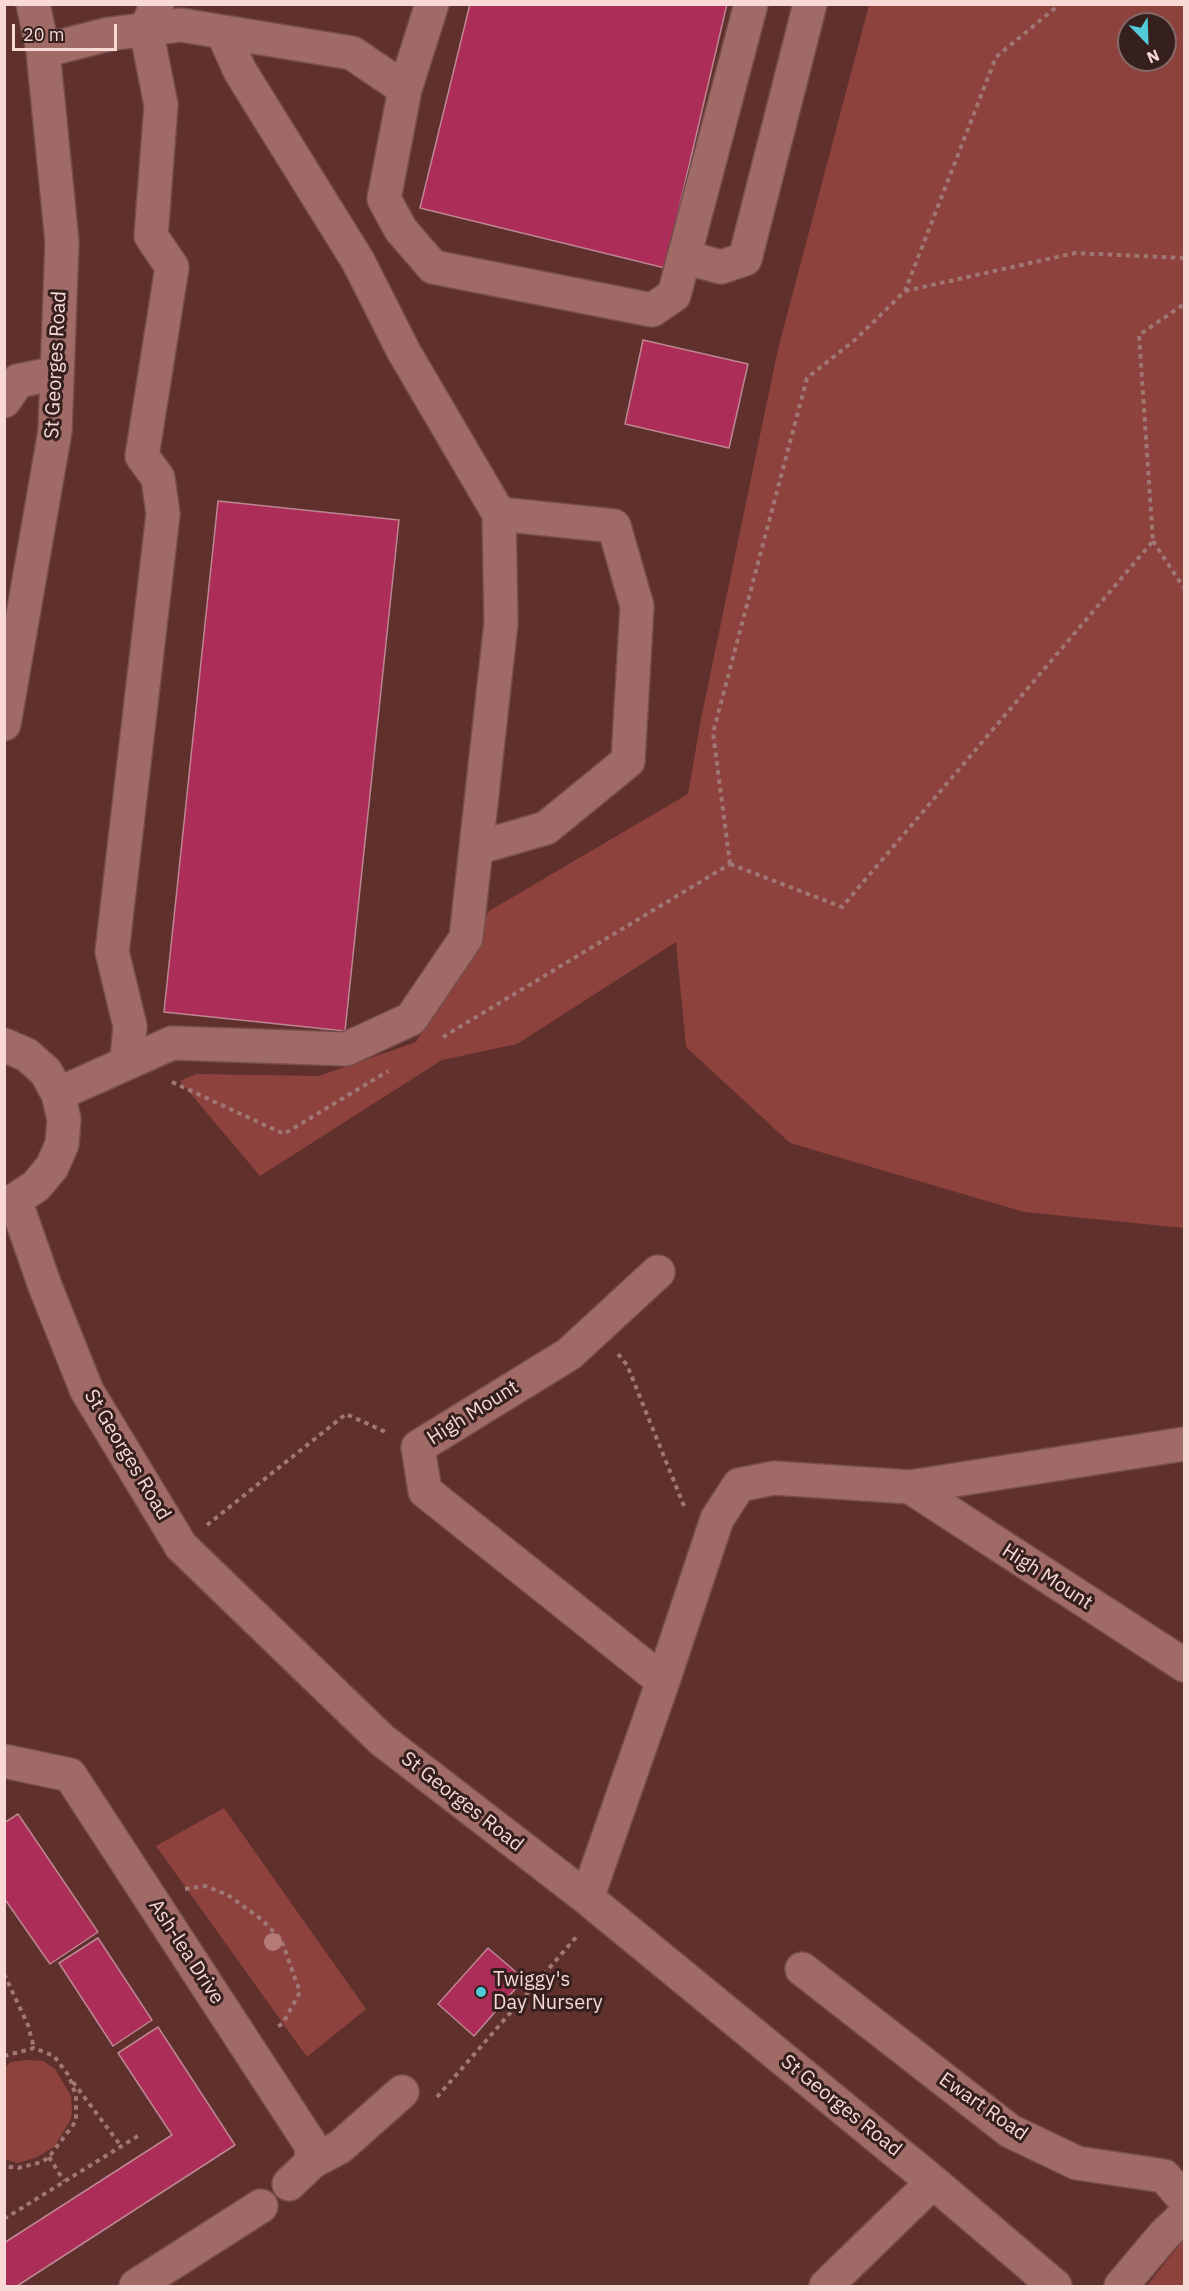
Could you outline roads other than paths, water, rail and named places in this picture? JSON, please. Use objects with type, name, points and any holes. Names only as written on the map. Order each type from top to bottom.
[{"type":"street","name":"St Georges Road","points":[[4,724],[55,431],[62,242],[43,51],[33,4]]},
{"type":"street","points":[[432,4],[405,88],[384,200],[401,230],[433,267],[652,310],[674,295],[751,4]]},
{"type":"street","points":[[684,257],[721,267],[745,259],[810,4]]},
{"type":"street","points":[[127,1061],[130,1026],[112,952],[163,514],[158,478],[142,456],[172,267],[151,236],[161,105],[152,17]]},
{"type":"street","points":[[43,51],[109,34],[152,17],[223,33],[352,53],[405,88]]},
{"type":"street","points":[[58,1094],[127,1061],[172,1043],[345,1049],[411,1019],[466,938],[501,623],[499,514],[404,352],[358,261],[240,71],[223,33]]},
{"type":"street","points":[[4,401],[18,381],[57,373]]},
{"type":"street","points":[[477,848],[546,828],[628,761],[637,606],[614,526],[499,514]]},
{"type":"street","points":[[4,1045],[27,1055],[40,1066],[58,1094],[64,1119],[62,1144],[52,1167],[42,1180],[10,1201]]},
{"type":"street","name":"St Georges Road","points":[[10,1201],[87,1391],[181,1546],[382,1740],[593,1903],[933,2182],[1055,2286]]},
{"type":"street","name":"High Mount","points":[[658,1272],[569,1354],[418,1447],[425,1491],[663,1681]]},
{"type":"street","name":"High Mount","points":[[593,1903],[717,1519],[739,1485],[774,1478],[910,1486],[1185,1444]]},
{"type":"street","name":"High Mount","points":[[910,1486],[1185,1665]]},
{"type":"street","name":"Ash-lea Drive","points":[[4,1761],[70,1775],[311,2145],[300,2173],[340,2147],[402,2092]]},
{"type":"street","name":"Ewart Road","points":[[802,1969],[1010,2131],[1077,2163],[1164,2176],[1185,2199]]},
{"type":"street","points":[[826,2286],[933,2182]]},
{"type":"street","points":[[136,2286],[261,2205]]},
{"type":"street","points":[[1121,2286],[1164,2235],[1185,2216]]},
{"type":"place","name":"Twiggy's Day Nursery","points":[[481,1992]]}]
